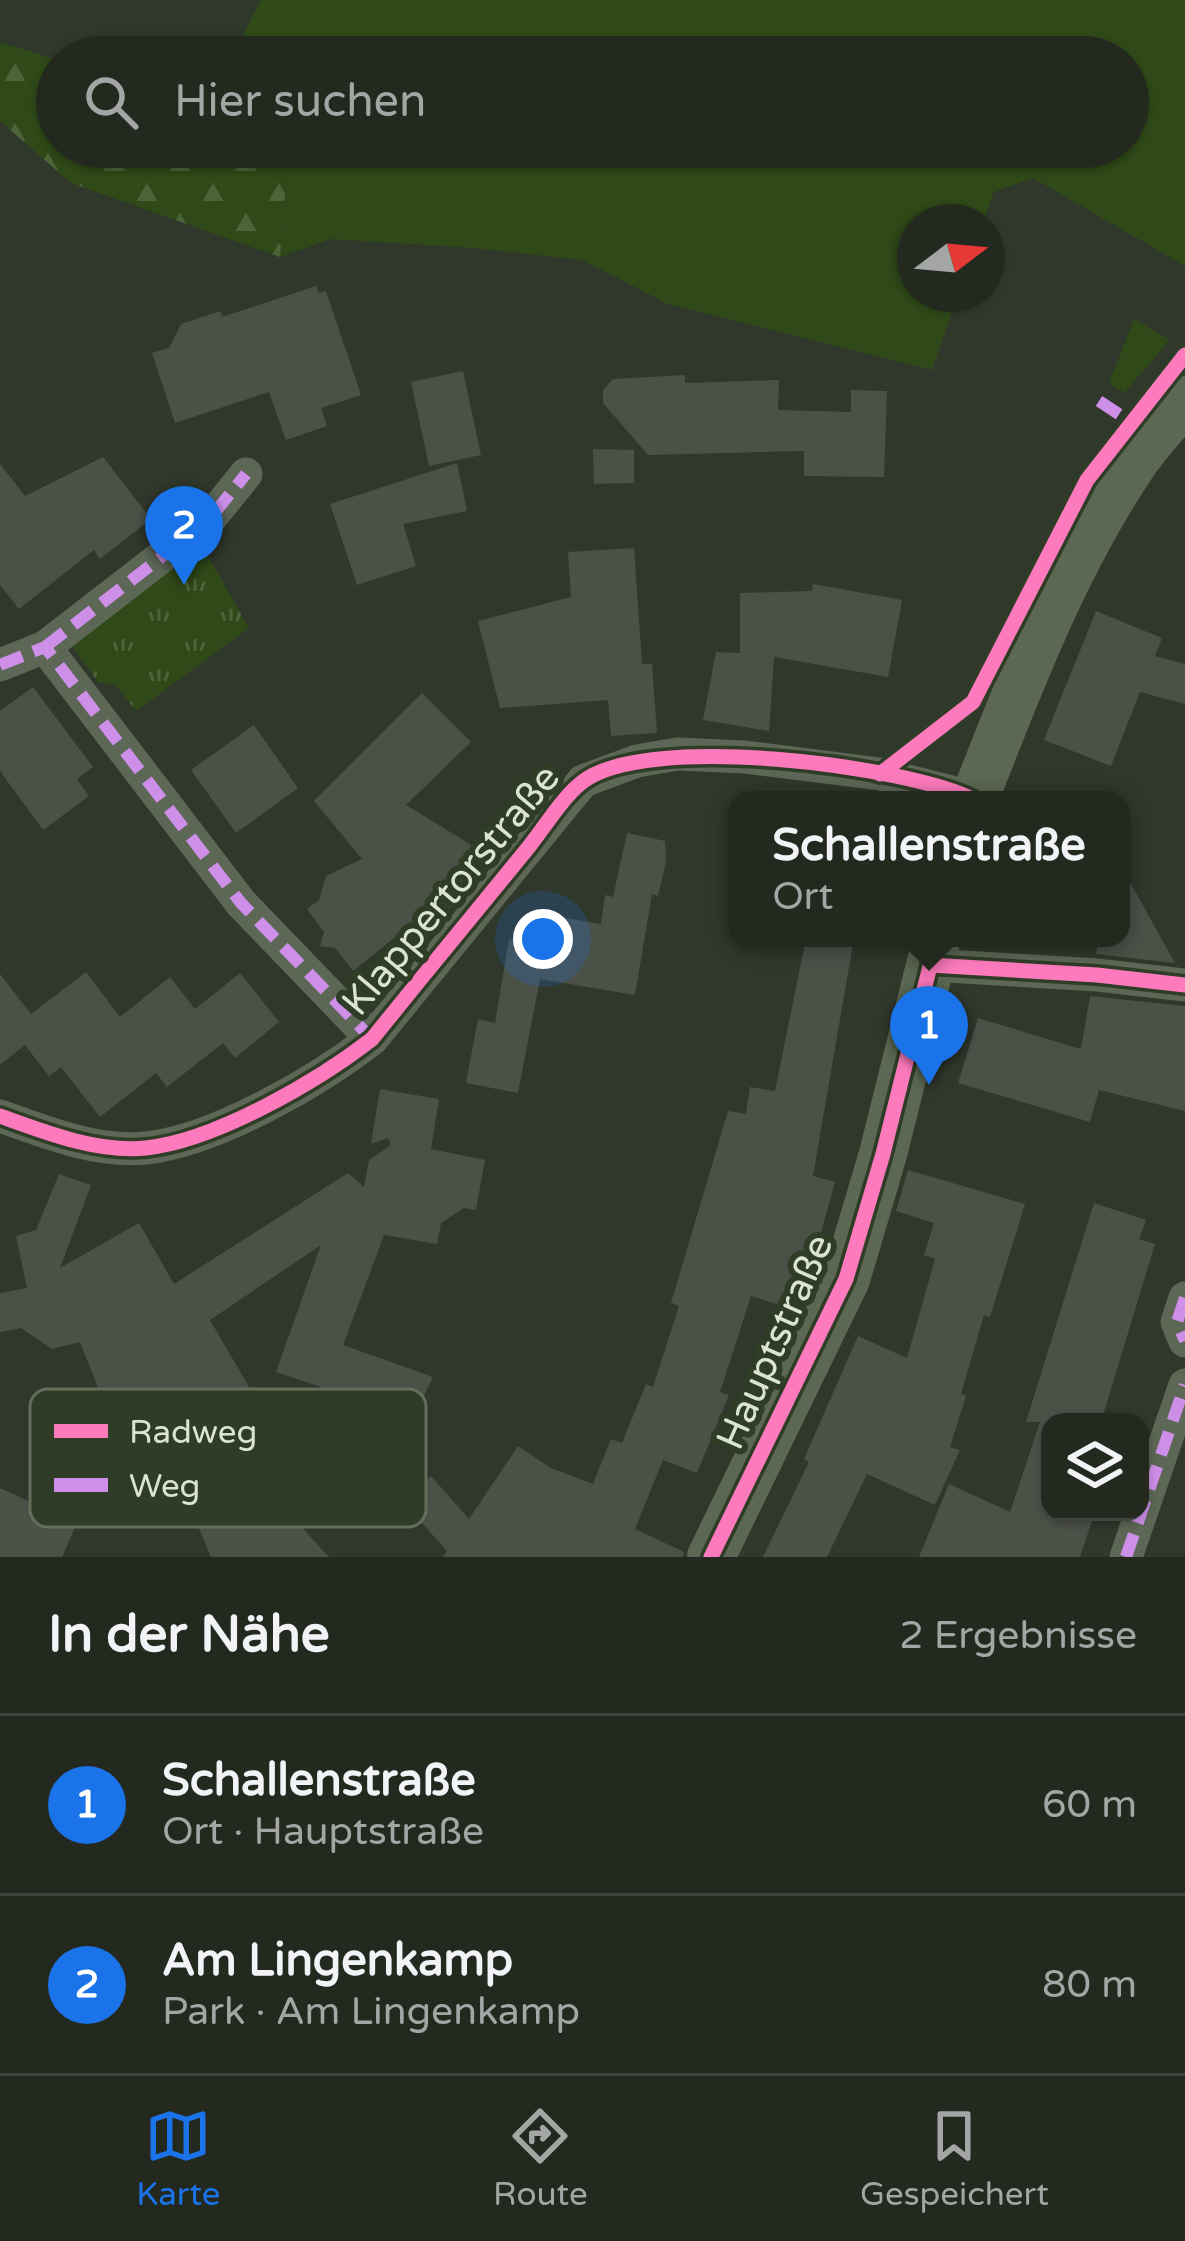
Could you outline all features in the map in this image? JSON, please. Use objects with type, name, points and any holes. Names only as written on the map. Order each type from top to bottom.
[{"type":"street","points":[[978,791],[1040,642],[1093,531],[1133,464],[1185,400]]},
{"type":"street","points":[[0,665],[44,647],[208,521],[246,474]]},
{"type":"street","points":[[44,647],[241,903],[372,1039]]},
{"type":"street","name":"Klappertorstraße","points":[[0,1116],[64,1140],[145,1148],[210,1130],[255,1111],[334,1068],[372,1039],[583,781],[637,761],[677,754],[745,757],[880,775],[943,791]]},
{"type":"street","points":[[933,952],[1185,985]]},
{"type":"street","name":"Hauptstraße","points":[[711,1557],[846,1280],[933,952]]},
{"type":"street","points":[[1185,1298],[1177,1322],[1185,1341]]},
{"type":"street","points":[[1126,1557],[1185,1385]]},
{"type":"green space","points":[[261,0],[1185,0],[1185,266],[1033,178],[994,192],[990,204],[897,204],[897,312],[952,312],[932,370],[668,304],[582,260],[331,239],[280,257],[287,168],[1149,168],[1149,36],[243,36]]},
{"type":"green space","points":[[0,42],[36,53],[36,152],[0,121]]},
{"type":"green space","points":[[54,168],[287,168],[280,257],[71,183]]},
{"type":"green space","points":[[1134,319],[1170,340],[1124,393],[1109,383]]},
{"type":"green space","points":[[200,542],[249,628],[136,711],[116,685],[98,682],[70,643]]},
{"type":"building","points":[[316,286],[319,293],[326,291],[361,395],[321,408],[327,426],[286,440],[269,392],[175,423],[152,353],[169,348],[181,324],[220,311],[222,317]]},
{"type":"building","points":[[463,371],[481,455],[429,466],[411,382]]},
{"type":"building","points":[[685,375],[685,383],[779,380],[778,410],[851,412],[851,390],[887,391],[884,477],[804,476],[804,451],[648,455],[603,403],[603,390],[613,379]]},
{"type":"building","points":[[593,449],[634,450],[634,483],[594,484]]},
{"type":"building","points":[[103,457],[151,519],[100,559],[94,550],[19,609],[0,585],[0,464],[25,496]]},
{"type":"building","points":[[457,463],[467,511],[403,524],[416,566],[357,585],[330,504]]},
{"type":"building","points":[[634,548],[642,664],[652,664],[657,733],[611,736],[608,700],[500,708],[478,621],[571,597],[568,552]]},
{"type":"building","points":[[813,584],[902,600],[888,677],[774,657],[769,731],[703,720],[716,652],[740,653],[740,593],[812,591]]},
{"type":"building","points":[[1096,611],[1162,638],[1155,656],[1185,664],[1185,704],[1140,692],[1111,766],[1044,740]]},
{"type":"building","points":[[33,687],[93,767],[77,779],[89,796],[43,830],[0,771],[0,711]]},
{"type":"building","points":[[422,693],[471,742],[406,805],[483,852],[450,908],[439,902],[353,971],[335,948],[320,946],[324,932],[307,909],[319,900],[326,876],[362,859],[314,801]]},
{"type":"building","points":[[254,725],[298,788],[236,833],[191,770]]},
{"type":"building","points":[[627,833],[665,841],[666,862],[658,896],[652,894],[635,995],[540,979],[518,1093],[466,1083],[478,1019],[495,1023],[509,939],[526,942],[531,912],[601,924],[605,895],[613,897]]},
{"type":"building","points":[[1130,882],[1175,963],[1096,954],[1097,947],[1130,947]]},
{"type":"building","points":[[804,947],[852,947],[813,1176],[835,1182],[813,1261],[809,1260],[793,1309],[751,1296],[720,1392],[729,1395],[697,1473],[663,1460],[635,1529],[684,1552],[683,1557],[443,1557],[447,1551],[425,1527],[426,1480],[431,1476],[469,1519],[518,1446],[551,1468],[593,1484],[611,1439],[622,1443],[646,1384],[653,1387],[679,1306],[671,1303],[728,1111],[746,1114],[750,1087],[775,1091]]},
{"type":"building","points":[[86,972],[120,1017],[170,977],[195,1009],[240,973],[279,1022],[235,1058],[223,1043],[167,1087],[156,1073],[100,1117],[61,1067],[49,1076],[25,1045],[0,1065],[0,974],[31,1014]]},
{"type":"building","points":[[1090,996],[1185,1006],[1185,1111],[1099,1090],[1090,1122],[958,1083],[978,1018],[1081,1049]]},
{"type":"building","points":[[380,1089],[439,1099],[431,1149],[485,1160],[476,1210],[464,1208],[441,1223],[437,1244],[384,1235],[343,1345],[433,1377],[426,1391],[327,1389],[276,1372],[321,1245],[210,1320],[250,1389],[99,1389],[80,1342],[52,1349],[21,1328],[0,1332],[0,1293],[27,1288],[16,1236],[36,1230],[59,1174],[91,1185],[60,1268],[139,1223],[174,1284],[348,1173],[364,1187],[369,1160],[391,1145],[388,1138],[371,1144]]},
{"type":"building","points":[[908,1170],[1025,1204],[961,1394],[966,1396],[950,1447],[960,1450],[935,1505],[867,1474],[827,1557],[763,1557],[809,1462],[804,1459],[858,1336],[907,1358],[935,1259],[924,1255],[934,1223],[896,1211]]},
{"type":"building","points":[[1094,1203],[1146,1220],[1139,1239],[1155,1244],[1104,1413],[1041,1413],[1041,1521],[1092,1521],[1080,1557],[919,1557],[949,1484],[1010,1512],[1040,1422],[1026,1422]]},
{"type":"building","points":[[0,1488],[30,1502],[30,1527],[75,1527],[62,1557],[0,1557]]},
{"type":"building","points":[[198,1527],[302,1527],[329,1557],[211,1557]]},
{"type":"marked path","points":[[1099,401],[1131,422]]},
{"type":"marked path","points":[[45,647],[208,521],[246,474]]},
{"type":"marked path","points":[[0,665],[45,647],[241,903],[372,1039]]},
{"type":"marked path","points":[[1185,1298],[1177,1322],[1185,1341]]},
{"type":"marked path","points":[[1126,1557],[1185,1385]]},
{"type":"cycle path","points":[[880,774],[973,702],[1087,480],[1185,355]]},
{"type":"cycle path","points":[[0,1116],[90,1144],[146,1148],[234,1122],[295,1090],[372,1039],[565,799],[581,783],[613,767],[659,759],[776,759],[894,776],[951,791]]},
{"type":"cycle path","points":[[711,1557],[846,1279],[935,947]]},
{"type":"cycle path","points":[[930,965],[1185,985]]},
{"type":"place","name":"Am Lingenkamp","points":[[184,585]]},
{"type":"place","name":"Schallenstraße","points":[[929,1085]]}]
